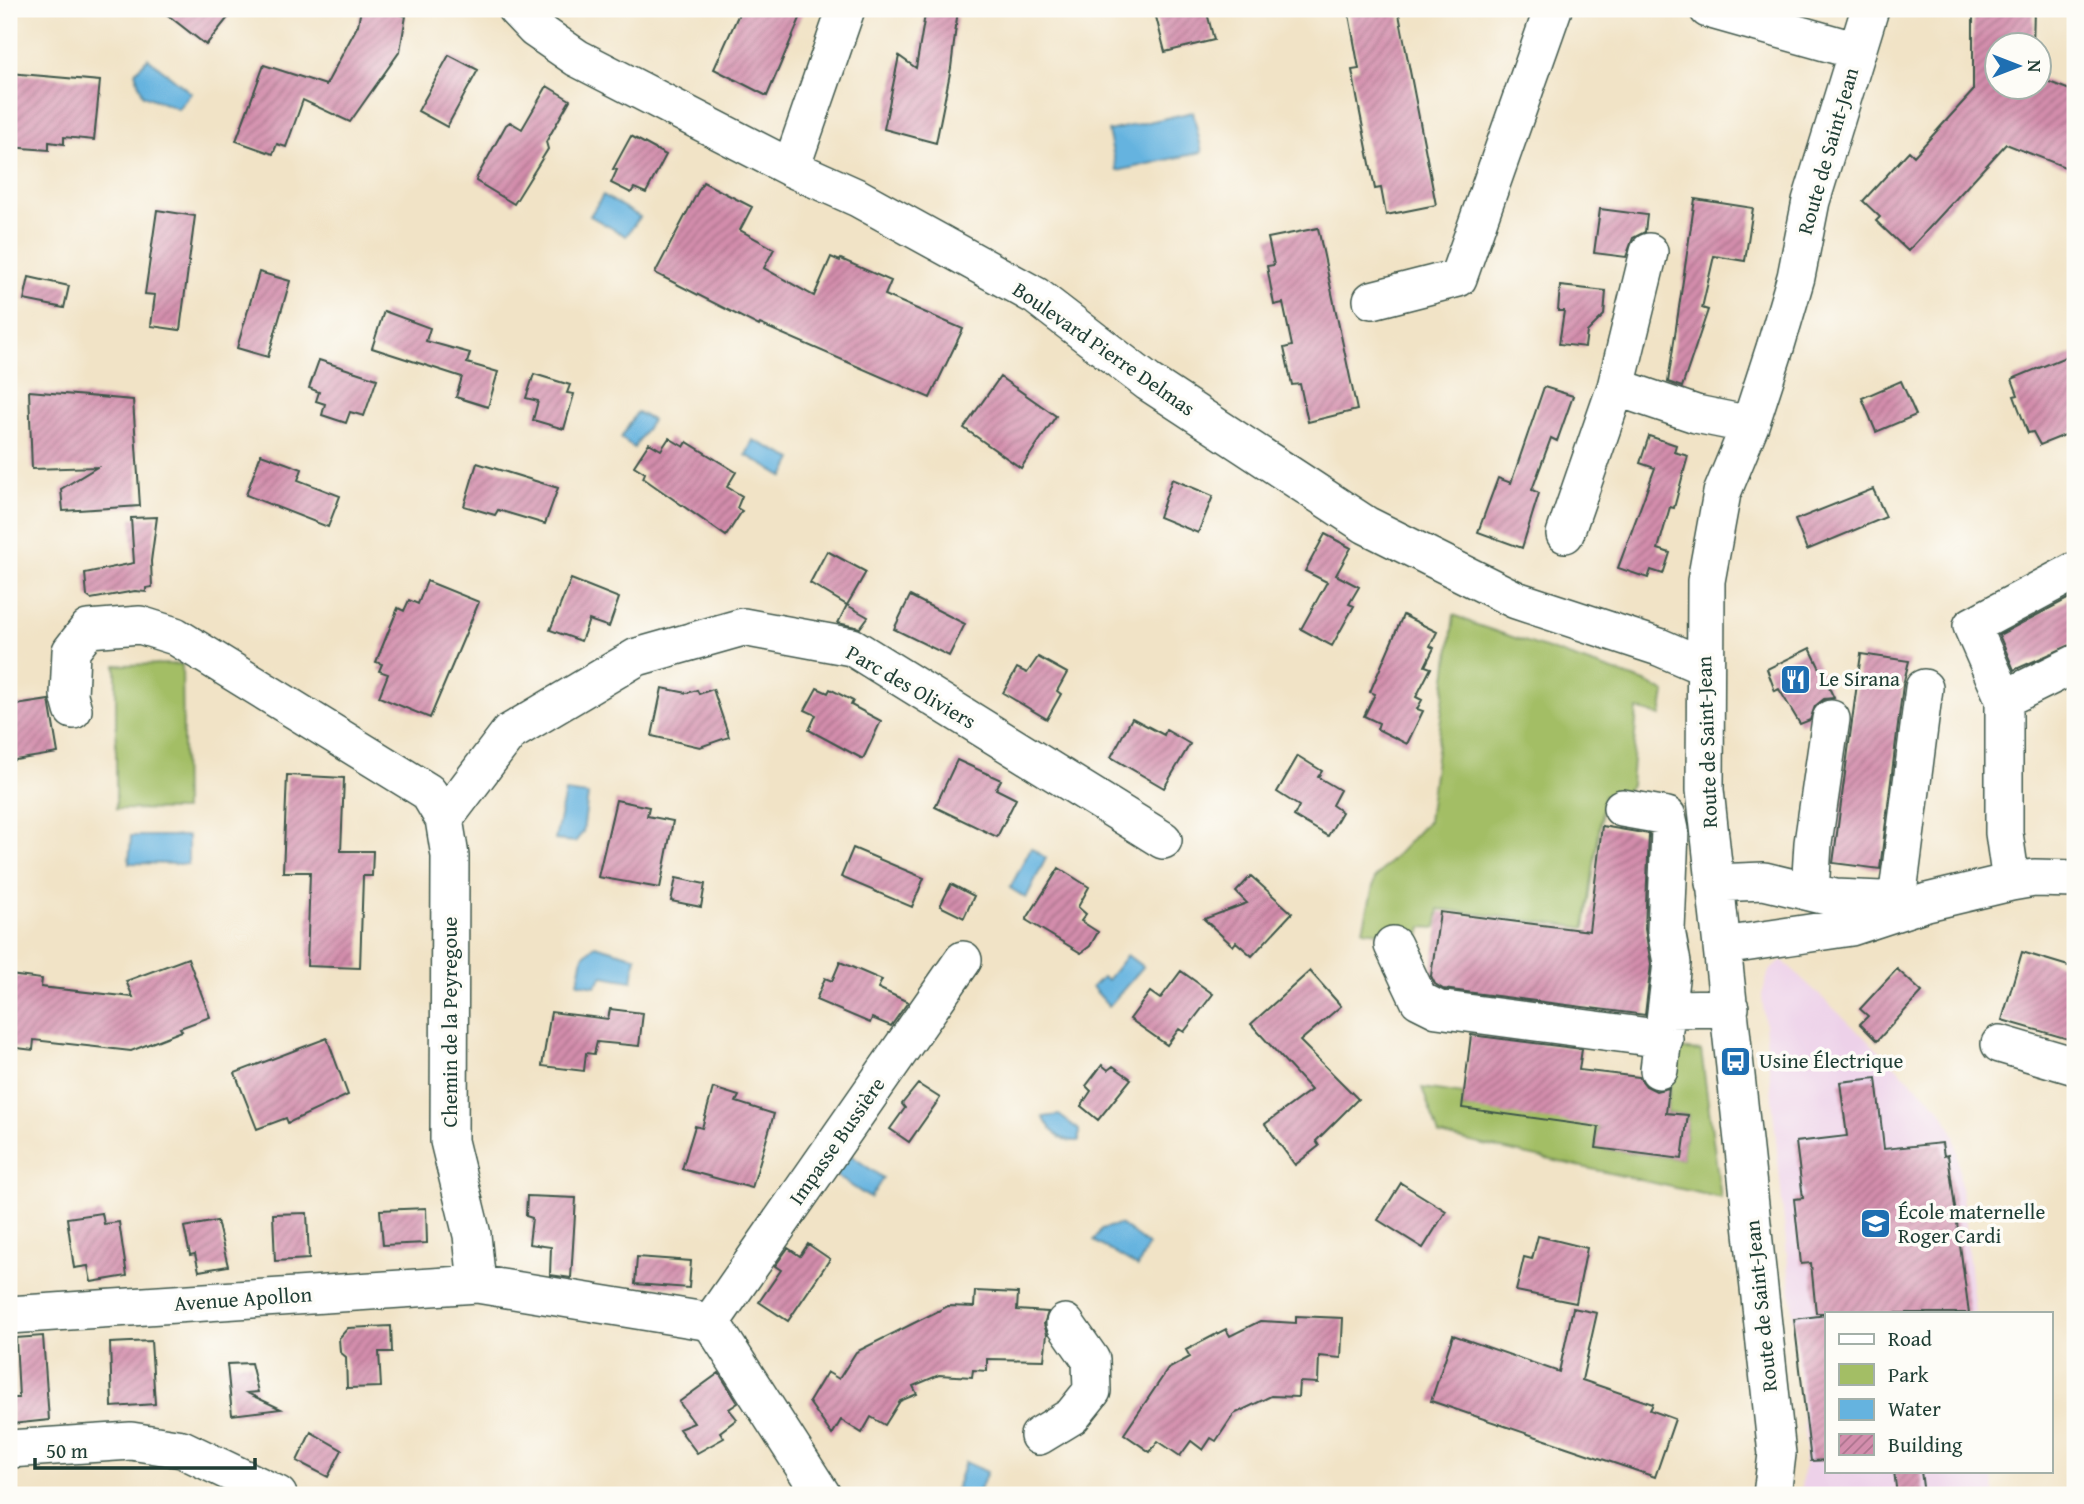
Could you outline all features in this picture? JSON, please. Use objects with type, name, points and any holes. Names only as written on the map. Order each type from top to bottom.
[{"type":"street","name":"Boulevard Pierre Delmas","points":[[516,9],[535,29],[577,58],[791,168],[858,198],[1036,296],[1148,382],[1366,525],[1516,600],[1659,647],[1703,666]]},
{"type":"street","points":[[791,168],[846,9]]},
{"type":"street","points":[[1372,300],[1458,278],[1553,9]]},
{"type":"street","points":[[1708,9],[1857,51]]},
{"type":"street","name":"Route de Saint-Jean","points":[[1772,1495],[1777,1454],[1730,1008],[1700,942],[1714,883],[1705,790],[1703,666],[1706,581],[1723,493],[1750,425],[1796,276],[1811,201],[1870,9]]},
{"type":"street","points":[[1565,534],[1616,387],[1648,252]]},
{"type":"street","points":[[1616,387],[1696,414],[1750,425]]},
{"type":"street","points":[[2011,882],[2004,833],[2004,699],[1972,626],[2075,571]]},
{"type":"street","name":"Chemin de la Peyregoue","points":[[73,710],[69,695],[71,651],[88,629],[139,625],[175,636],[428,792],[444,819],[450,856],[449,1141],[472,1235],[477,1284]]},
{"type":"street","name":"Parc des Oliviers","points":[[444,819],[509,733],[638,657],[743,627],[852,647],[1163,840]]},
{"type":"street","points":[[2004,699],[2075,664]]},
{"type":"street","points":[[1912,901],[1924,688]]},
{"type":"street","points":[[1803,934],[1800,917],[1831,719]]},
{"type":"street","points":[[1622,808],[1667,816],[1670,830],[1666,930],[1700,942],[1803,934],[1851,927],[1912,901],[2034,878],[2075,879]]},
{"type":"street","points":[[1714,883],[1764,881],[1835,898],[1912,901]]},
{"type":"street","points":[[1668,1032],[1672,963],[1700,942]]},
{"type":"street","points":[[1393,945],[1419,1000],[1437,1009],[1668,1032],[1730,1008]]},
{"type":"street","name":"Impasse Bussière","points":[[711,1322],[963,960]]},
{"type":"street","points":[[2000,1044],[2075,1066]]},
{"type":"street","points":[[477,1284],[711,1322],[822,1495]]},
{"type":"street","name":"Avenue Apollon","points":[[9,1315],[477,1284]]},
{"type":"street","points":[[1039,1436],[1072,1416],[1092,1391],[1091,1360],[1065,1323]]},
{"type":"street","points":[[9,1449],[131,1441],[182,1449],[278,1495]]},
{"type":"shaded area","name":"École maternelle Roger Cardi","points":[[1782,960],[1939,1107],[1955,1135],[1975,1312],[1825,1312],[1825,1472],[1992,1472],[1995,1495],[1800,1495],[1806,1449],[1762,995],[1769,971]]},
{"type":"green space","points":[[1454,615],[1648,683],[1665,693],[1661,716],[1637,709],[1631,785],[1623,794],[1604,796],[1585,928],[1439,909],[1436,928],[1422,927],[1420,937],[1363,930],[1375,878],[1428,821]]},
{"type":"green space","points":[[182,664],[184,810],[116,809],[116,665]]},
{"type":"green space","points":[[1676,1049],[1701,1051],[1721,1198],[1439,1135],[1422,1088],[1464,1094],[1462,1108],[1600,1117],[1596,1148],[1682,1159],[1688,1115],[1666,1113]]},
{"type":"water","points":[[148,58],[191,93],[178,109],[143,95],[135,72]]},
{"type":"water","points":[[1193,112],[1202,152],[1117,171],[1108,131]]},
{"type":"water","points":[[603,195],[640,217],[626,236],[590,216]]},
{"type":"water","points":[[637,412],[652,420],[634,448],[621,438]]},
{"type":"water","points":[[753,440],[793,459],[784,477],[746,455]]},
{"type":"water","points":[[565,792],[588,795],[583,832],[575,842],[555,840]]},
{"type":"water","points":[[131,836],[188,836],[188,864],[129,863]]},
{"type":"water","points":[[1031,848],[1046,858],[1026,898],[1010,888]]},
{"type":"water","points":[[595,945],[636,957],[632,981],[603,976],[595,986],[578,983],[583,956]]},
{"type":"water","points":[[1127,955],[1143,967],[1109,1006],[1092,987],[1102,977],[1107,980]]},
{"type":"water","points":[[1059,1115],[1079,1130],[1079,1141],[1066,1140],[1057,1135],[1043,1117]]},
{"type":"water","points":[[846,1152],[883,1178],[870,1198],[832,1173]]},
{"type":"water","points":[[1120,1224],[1148,1245],[1138,1267],[1094,1241],[1101,1229]]},
{"type":"water","points":[[965,1462],[987,1472],[978,1495],[954,1495]]},
{"type":"building","points":[[160,9],[235,9],[206,45]]},
{"type":"building","points":[[361,9],[399,9],[399,14],[406,16],[400,51],[350,122],[303,100],[286,147],[277,144],[273,154],[236,141],[264,65],[326,85],[358,25]]},
{"type":"building","points":[[741,9],[804,9],[767,96],[714,69]]},
{"type":"building","points":[[926,9],[958,9],[951,68],[936,143],[884,129],[899,56],[916,68]]},
{"type":"building","points":[[1154,9],[1206,9],[1214,40],[1165,52]]},
{"type":"building","points":[[1348,9],[1398,9],[1436,205],[1386,215],[1381,188],[1375,189],[1352,70],[1359,69]]},
{"type":"building","points":[[1973,9],[2034,9],[2033,32],[1982,32],[1982,102],[2052,102],[2052,83],[2075,92],[2075,171],[2006,144],[1908,251],[1876,221],[1880,217],[1863,201],[1909,151],[1914,156],[1973,91]]},
{"type":"building","points":[[449,55],[478,70],[447,127],[418,111]]},
{"type":"building","points":[[9,73],[100,81],[94,140],[64,137],[64,144],[49,142],[49,150],[9,147]]},
{"type":"building","points":[[547,86],[570,100],[546,142],[548,149],[514,204],[476,181],[477,177],[506,125],[510,122],[522,129]]},
{"type":"building","points":[[631,136],[666,155],[646,193],[634,188],[631,193],[611,183],[617,170],[613,169]]},
{"type":"building","points":[[703,182],[752,207],[740,230],[774,249],[764,268],[814,296],[831,257],[840,261],[841,259],[891,281],[885,295],[963,329],[930,398],[760,324],[759,326],[655,273]]},
{"type":"building","points":[[1695,199],[1753,208],[1745,261],[1714,256],[1702,308],[1708,310],[1682,387],[1668,382]]},
{"type":"building","points":[[1600,209],[1647,215],[1645,232],[1633,238],[1626,257],[1594,253]]},
{"type":"building","points":[[157,210],[195,216],[180,330],[151,326],[155,295],[145,294]]},
{"type":"building","points":[[1318,228],[1357,410],[1308,422],[1300,384],[1292,385],[1284,348],[1292,346],[1283,303],[1274,305],[1267,266],[1274,265],[1268,238]]},
{"type":"building","points":[[259,272],[290,281],[268,357],[237,348]]},
{"type":"building","points":[[29,277],[69,286],[64,308],[24,300]]},
{"type":"building","points":[[1560,286],[1606,291],[1604,315],[1587,332],[1585,347],[1559,344],[1564,311],[1558,311]]},
{"type":"building","points":[[384,311],[430,328],[426,341],[470,353],[467,363],[498,372],[488,407],[456,397],[462,377],[372,348]]},
{"type":"building","points":[[2075,353],[2075,431],[2040,445],[2033,432],[2028,433],[2014,396],[2018,395],[2012,379]]},
{"type":"building","points":[[319,360],[377,379],[364,416],[350,412],[346,423],[322,415],[325,404],[316,401],[319,392],[309,388]]},
{"type":"building","points":[[534,374],[570,385],[567,393],[574,394],[564,429],[533,420],[538,401],[526,398]]},
{"type":"building","points":[[1000,377],[1056,416],[1021,468],[964,428]]},
{"type":"building","points":[[1901,381],[1916,415],[1876,432],[1862,398]]},
{"type":"building","points":[[1544,387],[1573,396],[1557,441],[1551,438],[1532,490],[1539,493],[1522,548],[1478,532],[1498,478],[1511,483]]},
{"type":"building","points":[[29,391],[133,400],[140,506],[63,511],[61,489],[97,467],[32,469]]},
{"type":"building","points":[[1649,436],[1676,445],[1674,452],[1688,456],[1674,508],[1670,507],[1658,549],[1670,553],[1663,574],[1651,570],[1648,578],[1618,568],[1655,468],[1640,463]]},
{"type":"building","points":[[669,438],[684,447],[687,442],[736,472],[727,487],[742,496],[737,508],[742,511],[726,536],[643,478],[645,473],[634,466],[649,443],[661,450]]},
{"type":"building","points":[[261,454],[302,469],[298,480],[340,496],[328,527],[246,495]]},
{"type":"building","points":[[477,463],[558,488],[545,524],[498,510],[495,515],[464,506]]},
{"type":"building","points":[[1172,479],[1213,496],[1198,533],[1159,517]]},
{"type":"building","points":[[1873,489],[1886,517],[1807,550],[1795,520]]},
{"type":"building","points":[[157,517],[151,561],[152,587],[146,588],[146,592],[135,591],[91,599],[87,596],[85,573],[134,563],[131,518]]},
{"type":"building","points":[[1325,534],[1351,548],[1336,575],[1359,587],[1349,604],[1354,606],[1332,646],[1301,629],[1327,582],[1305,571]]},
{"type":"building","points":[[827,551],[866,572],[847,605],[810,583]]},
{"type":"building","points":[[571,579],[619,598],[609,627],[589,620],[581,641],[550,630]]},
{"type":"building","points":[[427,581],[479,602],[430,718],[379,697],[388,674],[379,671],[382,664],[376,662],[398,608],[404,611],[409,600],[418,604]]},
{"type":"building","points":[[2075,595],[2075,643],[2014,670],[1999,635]]},
{"type":"building","points":[[910,596],[965,624],[949,656],[894,629]]},
{"type":"building","points":[[847,605],[868,617],[860,628],[838,623]]},
{"type":"building","points":[[1403,615],[1437,632],[1430,646],[1434,648],[1425,666],[1431,668],[1416,697],[1422,700],[1417,709],[1423,711],[1407,744],[1377,729],[1379,723],[1364,716],[1375,694],[1370,692]]},
{"type":"building","name":"Le Sirana","points":[[1810,648],[1834,698],[1824,699],[1815,706],[1810,720],[1800,724],[1779,689],[1775,691],[1767,669]]},
{"type":"building","points":[[1861,654],[1909,661],[1903,685],[1880,869],[1833,863]]},
{"type":"building","points":[[1038,657],[1067,673],[1057,691],[1061,694],[1047,719],[1003,693],[1017,668],[1027,673]]},
{"type":"building","points":[[662,688],[687,693],[697,690],[699,694],[713,689],[729,737],[700,747],[652,736]]},
{"type":"building","points":[[817,688],[828,693],[830,689],[853,701],[851,705],[881,721],[863,759],[809,730],[816,715],[805,710]]},
{"type":"building","points":[[49,700],[58,753],[9,761],[9,706]]},
{"type":"building","points":[[1132,718],[1164,735],[1166,730],[1190,744],[1164,788],[1111,757]]},
{"type":"building","points":[[1298,756],[1322,771],[1318,777],[1340,790],[1332,805],[1342,812],[1328,836],[1294,816],[1299,806],[1277,792]]},
{"type":"building","points":[[957,760],[1001,780],[996,789],[1016,799],[997,837],[935,807]]},
{"type":"building","points":[[287,775],[344,778],[341,851],[373,851],[372,876],[363,876],[360,968],[307,966],[310,872],[283,872]]},
{"type":"building","points":[[616,800],[649,807],[647,816],[673,821],[660,888],[598,877]]},
{"type":"building","points":[[1602,826],[1649,834],[1645,929],[1651,964],[1645,1015],[1443,989],[1435,984],[1431,976],[1440,912],[1589,931]]},
{"type":"building","points":[[853,848],[924,878],[912,907],[841,877]]},
{"type":"building","points":[[1059,868],[1089,887],[1078,907],[1086,914],[1081,921],[1098,932],[1090,946],[1081,953],[1026,920]]},
{"type":"building","points":[[1251,876],[1292,913],[1252,956],[1236,942],[1233,946],[1204,919],[1247,903],[1236,892]]},
{"type":"building","points":[[676,878],[705,884],[701,907],[671,901]]},
{"type":"building","points":[[951,884],[974,896],[964,918],[940,906]]},
{"type":"building","points":[[2022,952],[2075,968],[2075,1041],[2002,1020]]},
{"type":"building","points":[[188,958],[210,1017],[180,1028],[182,1031],[131,1051],[34,1040],[33,1050],[9,1047],[9,975],[42,979],[41,987],[133,997],[126,981]]},
{"type":"building","points":[[840,962],[882,980],[878,988],[908,1002],[891,1026],[872,1018],[870,1023],[816,1000],[825,978],[832,981]]},
{"type":"building","points":[[1897,969],[1922,992],[1877,1041],[1860,1024],[1868,1016],[1860,1009]]},
{"type":"building","points":[[1181,971],[1213,994],[1184,1032],[1179,1029],[1167,1045],[1130,1019],[1150,992],[1160,999]]},
{"type":"building","points":[[1310,971],[1341,1006],[1300,1041],[1358,1099],[1316,1141],[1319,1146],[1295,1165],[1265,1124],[1311,1090],[1251,1024]]},
{"type":"building","points":[[610,1009],[643,1013],[639,1046],[597,1042],[594,1054],[586,1053],[584,1071],[542,1066],[551,1012],[608,1019]]},
{"type":"building","points":[[1471,1035],[1582,1049],[1579,1070],[1639,1077],[1646,1086],[1656,1091],[1669,1088],[1666,1113],[1688,1115],[1682,1159],[1596,1148],[1599,1127],[1462,1108]]},
{"type":"building","points":[[327,1038],[348,1095],[288,1123],[286,1118],[257,1129],[235,1073]]},
{"type":"building","points":[[1102,1065],[1108,1070],[1113,1066],[1131,1079],[1098,1120],[1081,1106],[1091,1091],[1086,1086]]},
{"type":"building","points":[[1876,1078],[1884,1149],[1942,1143],[1944,1156],[1948,1155],[1969,1312],[1816,1313],[1811,1263],[1801,1264],[1794,1199],[1803,1198],[1796,1142],[1847,1136],[1840,1082]]},
{"type":"building","points":[[918,1084],[940,1098],[909,1142],[890,1129],[905,1108],[902,1104]]},
{"type":"building","points":[[713,1088],[739,1096],[736,1102],[774,1114],[752,1188],[682,1169],[695,1126],[702,1128]]},
{"type":"building","points":[[1401,1183],[1446,1211],[1423,1248],[1378,1220]]},
{"type":"building","points":[[527,1196],[576,1198],[571,1278],[550,1275],[551,1247],[529,1244],[532,1218],[526,1216]]},
{"type":"building","points":[[426,1208],[427,1243],[383,1245],[380,1210]]},
{"type":"building","points":[[102,1213],[104,1224],[119,1222],[127,1276],[91,1282],[88,1266],[74,1268],[67,1218]]},
{"type":"building","points":[[307,1213],[309,1259],[275,1261],[273,1214]]},
{"type":"building","points":[[217,1221],[228,1266],[199,1271],[195,1254],[190,1255],[184,1227]]},
{"type":"building","points":[[1538,1236],[1587,1248],[1576,1303],[1516,1291],[1524,1257],[1532,1259]]},
{"type":"building","points":[[808,1244],[830,1259],[788,1321],[759,1302],[781,1270],[775,1266],[788,1248],[800,1256]]},
{"type":"building","points":[[637,1257],[691,1261],[689,1288],[635,1284]]},
{"type":"building","points":[[975,1291],[1018,1293],[1017,1310],[1048,1312],[1044,1324],[1047,1334],[1044,1360],[987,1359],[987,1371],[973,1370],[972,1377],[939,1375],[913,1386],[917,1394],[900,1401],[885,1425],[871,1417],[862,1433],[841,1420],[832,1435],[809,1402],[827,1372],[839,1379],[856,1352],[948,1306],[974,1307]]},
{"type":"building","points":[[1573,1308],[1597,1313],[1582,1380],[1653,1404],[1650,1410],[1675,1419],[1655,1477],[1431,1401],[1453,1335],[1559,1372]]},
{"type":"building","points":[[1825,1315],[1825,1460],[1811,1461],[1794,1319]]},
{"type":"building","points":[[1296,1316],[1343,1318],[1341,1358],[1319,1356],[1318,1383],[1299,1382],[1298,1397],[1271,1396],[1234,1414],[1216,1441],[1211,1438],[1203,1450],[1191,1441],[1180,1456],[1158,1441],[1150,1452],[1124,1434],[1168,1369],[1190,1357],[1186,1350],[1226,1329],[1230,1336],[1260,1321],[1296,1323]]},
{"type":"building","points":[[391,1326],[392,1352],[379,1352],[381,1387],[347,1388],[346,1357],[340,1352],[339,1338],[348,1328]]},
{"type":"building","points":[[43,1336],[49,1420],[12,1424],[11,1398],[19,1398],[16,1338]]},
{"type":"building","points":[[151,1341],[155,1404],[112,1407],[110,1343]]},
{"type":"building","points":[[251,1363],[258,1392],[247,1393],[281,1409],[232,1415],[227,1364]]},
{"type":"building","points":[[719,1373],[738,1403],[729,1409],[737,1419],[720,1432],[724,1438],[697,1453],[679,1429],[694,1423],[679,1402]]},
{"type":"building","points":[[311,1432],[342,1450],[328,1477],[297,1461]]},
{"type":"building","points":[[1894,1472],[1921,1472],[1924,1495],[1897,1495]]},
{"type":"place","name":"Le Sirana","points":[[1796,679]]},
{"type":"place","name":"Usine Électrique","points":[[1736,1061]]},
{"type":"place","name":"École maternelle Roger Cardi","points":[[1875,1224]]}]
